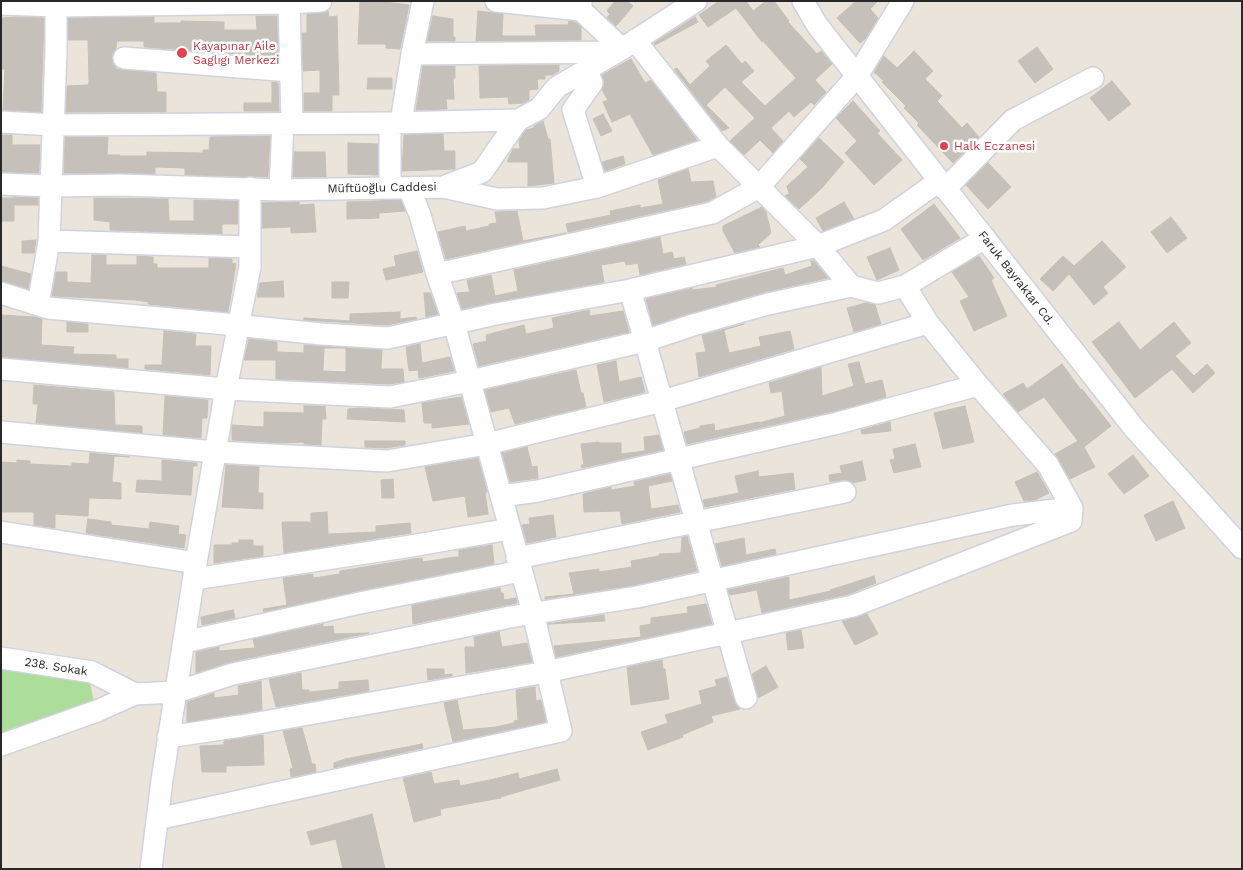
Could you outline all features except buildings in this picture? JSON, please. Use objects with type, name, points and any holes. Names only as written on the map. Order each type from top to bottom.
[{"type":"street","points":[[1,4],[321,1]]},
{"type":"street","points":[[157,819],[561,731],[533,613],[454,323],[436,274],[420,215],[399,188],[396,123],[424,1]]},
{"type":"street","points":[[496,1],[581,6],[624,47],[718,146],[818,246],[851,286]]},
{"type":"street","name":"Müftüoğlu Caddesi","points":[[1,184],[50,186],[120,185],[280,190],[443,187],[482,172],[518,120],[539,109],[558,86],[696,1]]},
{"type":"street","name":"Faruk Bayraktar Cd.","points":[[803,1],[817,25],[1134,428],[1241,547]]},
{"type":"street","points":[[436,274],[712,213],[759,187],[857,76],[904,1]]},
{"type":"street","points":[[280,190],[291,71],[289,2]]},
{"type":"street","points":[[38,305],[49,241],[54,125],[56,4]]},
{"type":"street","points":[[412,54],[624,47]]},
{"type":"street","points":[[124,58],[291,71]]},
{"type":"street","points":[[586,70],[592,83],[572,110],[597,187]]},
{"type":"street","points":[[1,293],[48,308],[321,334],[388,338],[496,314],[630,290],[818,246],[884,220],[942,185],[1013,120],[1093,78]]},
{"type":"street","points":[[1,122],[54,125],[396,123],[518,120]]},
{"type":"street","points":[[443,187],[497,199],[543,198],[597,187],[718,146]]},
{"type":"street","points":[[152,869],[168,738],[195,571],[226,389],[250,267],[250,188]]},
{"type":"street","points":[[1,369],[226,389],[390,397],[644,341],[768,304],[851,286],[878,293],[905,286],[985,238]]},
{"type":"street","points":[[49,241],[250,247]]},
{"type":"street","points":[[168,738],[546,672],[853,606],[1071,521],[1072,508],[1048,465],[978,385],[928,323],[905,286]]},
{"type":"street","points":[[630,290],[746,698]]},
{"type":"street","points":[[1,432],[215,452],[387,461],[487,444],[662,401],[928,323]]},
{"type":"street","points":[[501,496],[538,491],[838,423],[978,385]]},
{"type":"street","points":[[184,642],[360,603],[696,522],[845,492]]},
{"type":"street","points":[[1,745],[97,711],[135,694],[176,692],[233,674],[533,613],[637,597],[1013,515],[1072,508]]},
{"type":"street","points":[[1,532],[195,571],[405,547],[510,530]]},
{"type":"street","name":"238. Sokak","points":[[1,658],[92,672],[135,694]]},
{"type":"green space","points":[[1,665],[89,678],[94,702],[1,735]]},
{"type":"place","name":"Kayapınar Aile Saglıgı Merkezi","points":[[182,53]]},
{"type":"place","name":"Halk Eczanesi","points":[[944,146]]}]
